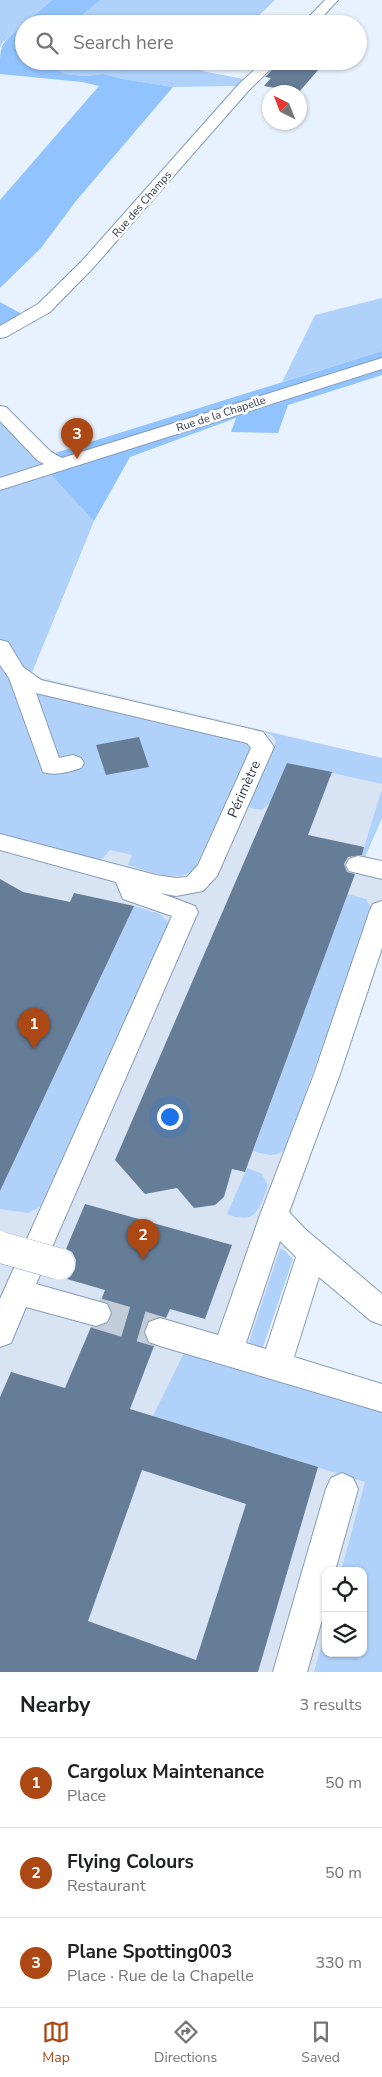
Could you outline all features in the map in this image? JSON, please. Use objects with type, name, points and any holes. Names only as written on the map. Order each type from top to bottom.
[{"type":"street","points":[[317,15],[332,0]]},
{"type":"street","name":"Rue des Champs","points":[[0,333],[44,308],[87,265],[244,87],[262,70]]},
{"type":"street","name":"Rue de la Chapelle","points":[[0,484],[382,363]]},
{"type":"street","points":[[0,411],[44,456],[60,465]]},
{"type":"street","points":[[0,647],[14,672],[20,678],[51,767],[73,763]]},
{"type":"street","name":"Périmètre","points":[[0,842],[126,876],[176,887],[194,885],[208,870],[263,747],[256,737],[34,685],[20,678]]},
{"type":"street","points":[[358,865],[382,870]]},
{"type":"street","points":[[0,1333],[186,912],[132,893],[126,876]]},
{"type":"street","points":[[228,1351],[274,1216],[327,1074],[382,910]]},
{"type":"street","points":[[274,1216],[312,1253],[382,1312]]},
{"type":"street","points":[[0,1247],[59,1264]]},
{"type":"street","points":[[276,1365],[312,1253]]},
{"type":"street","points":[[18,1292],[96,1313]]},
{"type":"street","points":[[160,1332],[382,1398]]},
{"type":"street","points":[[290,1672],[342,1489]]},
{"type":"shaded area","points":[[0,0],[52,0],[35,15],[15,15],[15,32],[2,43],[0,48]]},
{"type":"shaded area","points":[[52,0],[100,0],[82,15],[34,15]]},
{"type":"shaded area","points":[[100,0],[275,0],[259,15],[82,15]]},
{"type":"shaded area","points":[[15,32],[15,70],[59,70],[64,74],[86,76],[103,74],[173,87],[76,201],[41,248],[0,288],[0,200],[99,86],[82,82],[0,74],[1,49]]},
{"type":"shaded area","points":[[59,70],[203,70],[243,79],[147,195],[41,306],[22,314],[36,305],[122,220],[236,86],[173,87],[103,74],[86,76],[64,74]]},
{"type":"shaded area","points":[[382,298],[382,351],[282,382],[315,315]]},
{"type":"shaded area","points":[[0,302],[22,314],[0,328]]},
{"type":"shaded area","points":[[382,351],[382,375],[288,405],[278,433],[231,432],[236,418],[130,457],[94,521],[36,459]]},
{"type":"shaded area","points":[[0,421],[94,521],[31,675],[382,758],[382,818],[365,856],[382,861],[382,947],[291,1214],[305,1227],[284,1250],[293,1259],[250,1387],[382,1425],[382,1672],[0,1672]]},
{"type":"shaded area","points":[[0,421],[94,521],[31,675],[15,685],[247,743],[251,747],[195,868],[188,873],[172,876],[154,873],[128,865],[132,855],[110,850],[101,860],[0,836]]},
{"type":"shaded area","points":[[264,731],[382,758],[382,784],[287,763],[271,802],[262,810],[251,808],[248,805],[276,741],[273,736]]},
{"type":"shaded area","points":[[382,789],[382,818],[365,857],[361,857]]},
{"type":"shaded area","points":[[347,894],[366,899],[371,908],[286,1149],[275,1155],[253,1151]]},
{"type":"shaded area","points":[[134,906],[160,914],[169,923],[40,1207],[28,1213],[0,1209],[0,1191]]},
{"type":"shaded area","points":[[247,1168],[262,1174],[268,1185],[262,1201],[251,1216],[245,1218],[227,1214]]},
{"type":"shaded area","points":[[280,1249],[284,1250],[293,1259],[263,1347],[249,1343]]},
{"type":"shaded area","points":[[184,1353],[382,1412],[382,1672],[314,1672],[322,1643],[322,1657],[367,1657],[367,1567],[342,1567],[365,1482],[153,1416]]},
{"type":"building","points":[[272,70],[318,70],[305,85],[265,85],[271,78],[265,77]]},
{"type":"building","points":[[139,737],[149,767],[106,775],[96,745]]},
{"type":"building","points":[[287,763],[332,772],[308,835],[364,847],[362,855],[348,857],[344,864],[347,872],[355,874],[245,1172],[232,1169],[224,1197],[215,1205],[194,1208],[177,1188],[145,1194],[115,1160]]},
{"type":"building","points":[[0,879],[23,892],[70,902],[74,893],[134,906],[0,1191]]},
{"type":"building","points":[[85,1204],[232,1245],[205,1319],[170,1309],[166,1318],[159,1316],[147,1321],[143,1333],[147,1343],[154,1346],[130,1409],[318,1467],[258,1672],[0,1672],[0,1397],[11,1372],[65,1388],[91,1327],[97,1328],[108,1324],[113,1314],[109,1303],[101,1300],[105,1290],[67,1279],[75,1269],[76,1260],[72,1252],[66,1249]],"holes":[[[142,1470],[246,1504],[196,1660],[88,1621]]]},
{"type":"tunnel","points":[[96,1313],[160,1332]]},
{"type":"place","name":"Plane Spotting003","points":[[77,459]]},
{"type":"place","name":"Cargolux Maintenance","points":[[34,1049]]},
{"type":"place","name":"Flying Colours","points":[[143,1260]]}]
